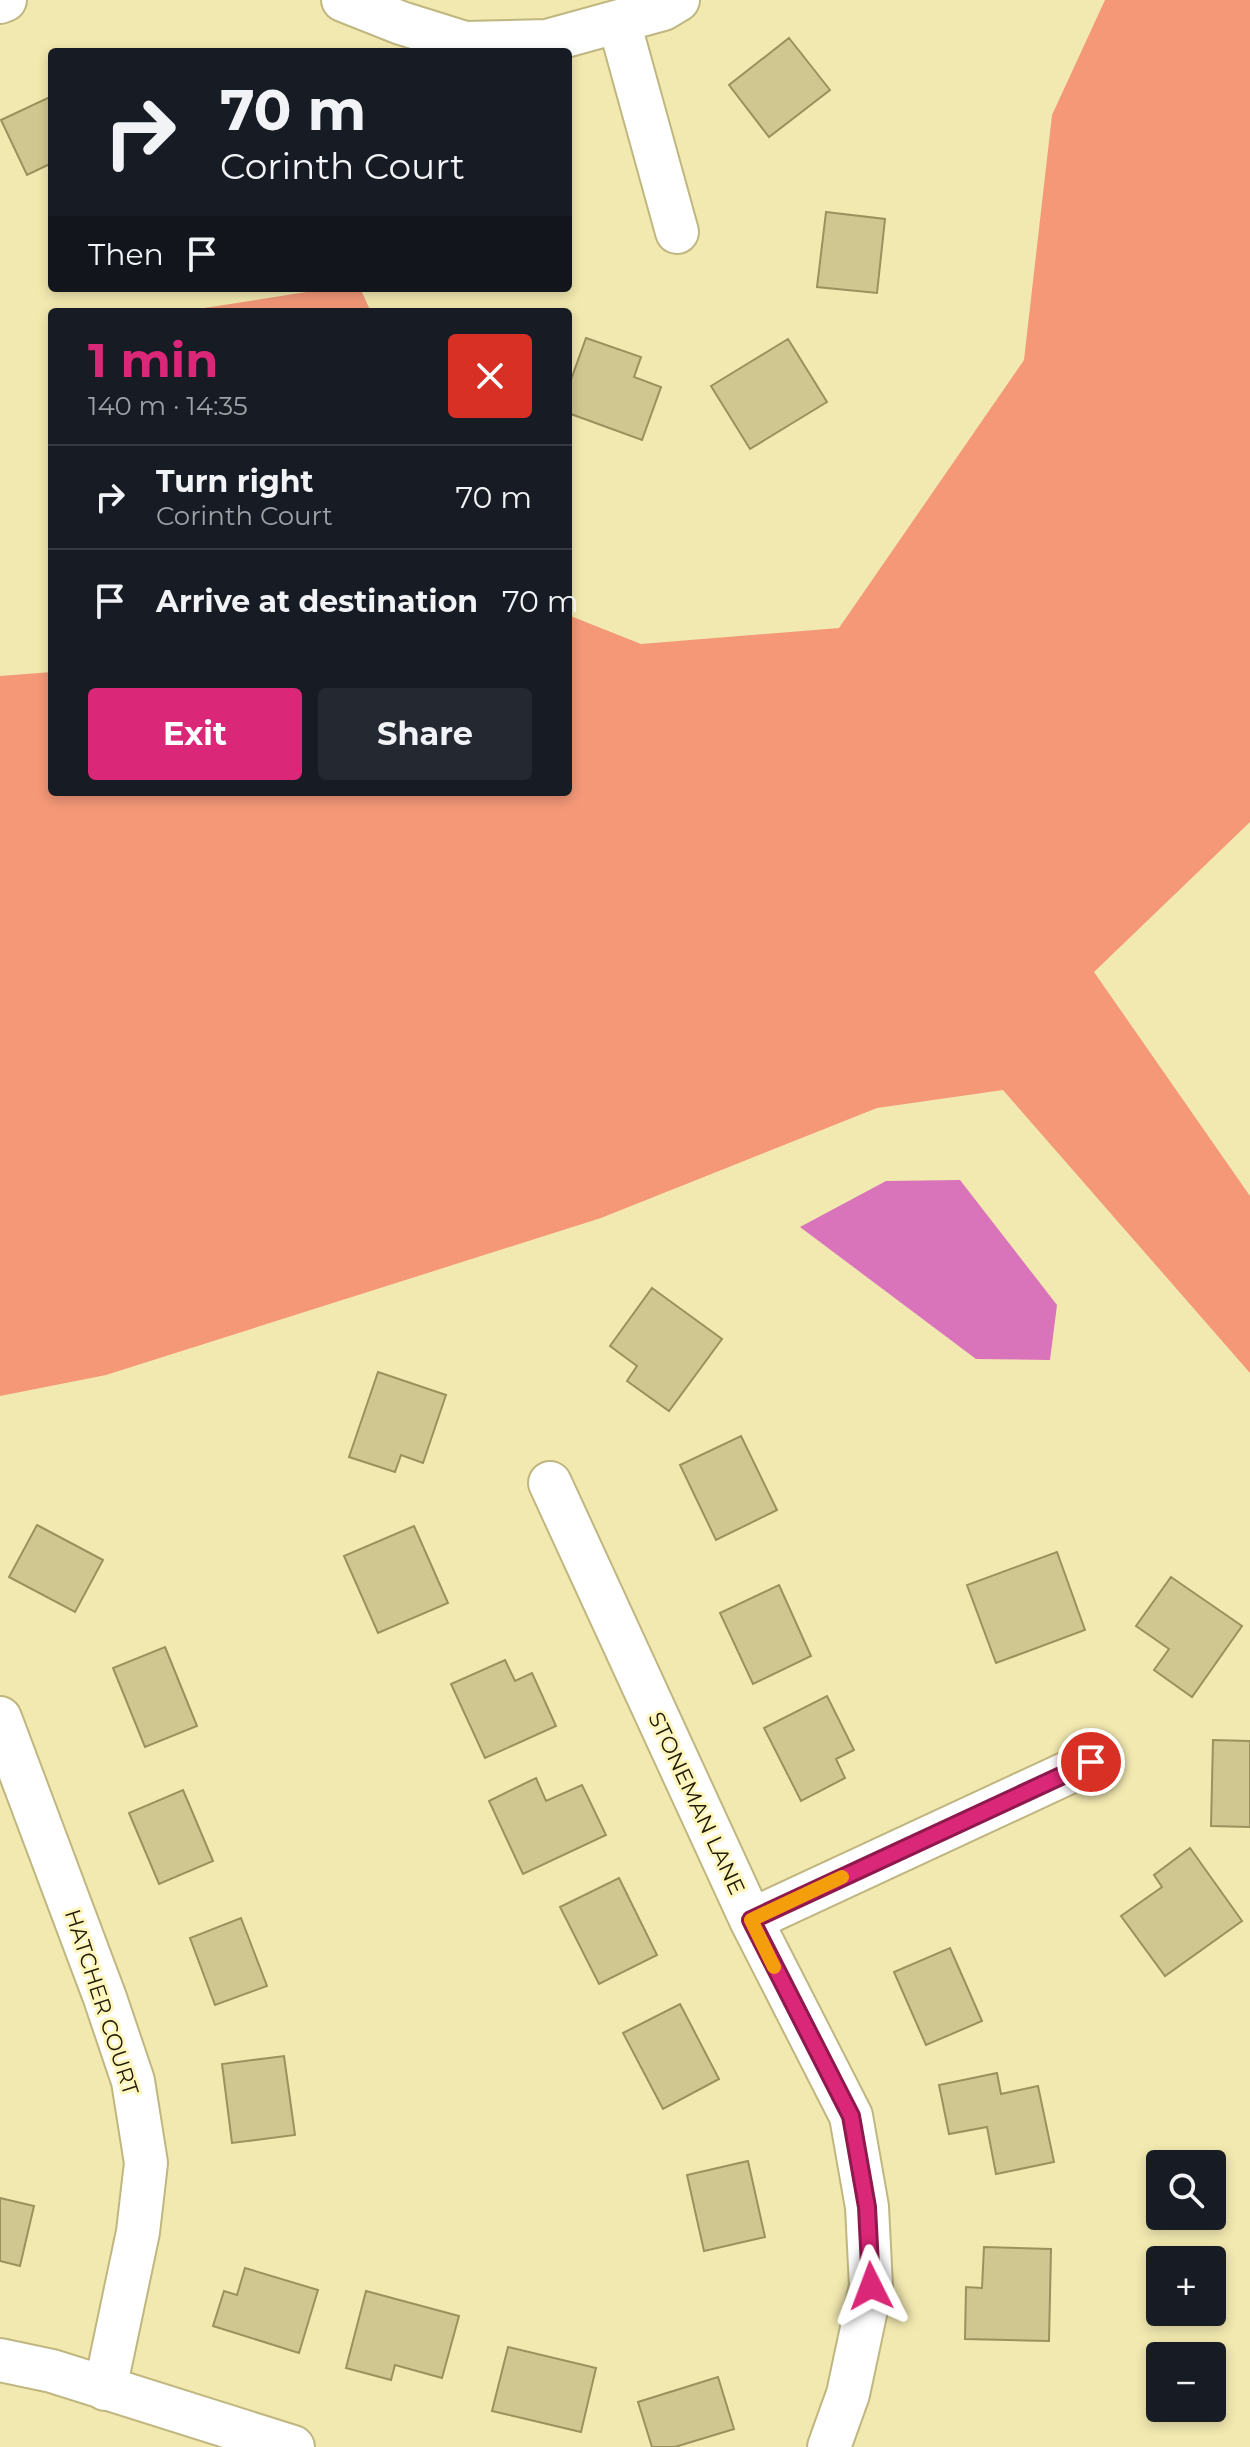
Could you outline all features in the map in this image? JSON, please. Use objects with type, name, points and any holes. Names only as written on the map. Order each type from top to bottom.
[{"type":"street","points":[[343,0],[401,23],[465,43],[547,41],[663,9],[678,0]]},
{"type":"street","points":[[619,22],[677,232]]},
{"type":"street","name":"STONEMAN LANE","points":[[550,1483],[751,1920],[851,2116],[867,2207],[871,2286],[848,2394],[829,2447]]},
{"type":"street","name":"HATCHER COURT","points":[[0,1718],[133,2081],[146,2163],[138,2232],[105,2389]]},
{"type":"street","points":[[751,1920],[1091,1762]]},
{"type":"street","points":[[0,2360],[52,2371],[293,2447]]},
{"type":"shaded area","points":[[1105,0],[1250,0],[1250,822],[1094,972],[1250,1196],[1250,1373],[1003,1090],[877,1108],[601,1218],[106,1375],[0,1396],[0,676],[48,672],[48,796],[572,796],[572,617],[641,644],[839,628],[1024,360],[1052,115]]},
{"type":"shaded area","points":[[306,292],[362,292],[369,308],[204,308]]},
{"type":"shaded area","points":[[960,1180],[1057,1305],[1050,1360],[976,1359],[800,1227],[886,1181]]},
{"type":"building","points":[[789,38],[830,90],[769,137],[729,85]]},
{"type":"building","points":[[48,98],[48,165],[27,175],[1,120]]},
{"type":"building","points":[[826,212],[885,219],[877,293],[817,287]]},
{"type":"building","points":[[586,338],[641,357],[634,377],[661,387],[642,440],[572,414],[572,377]]},
{"type":"building","points":[[788,339],[827,402],[750,449],[711,386]]},
{"type":"building","points":[[652,1288],[722,1339],[669,1411],[627,1381],[637,1366],[610,1346]]},
{"type":"building","points":[[378,1372],[446,1395],[423,1463],[401,1455],[395,1472],[349,1457]]},
{"type":"building","points":[[741,1436],[777,1510],[716,1540],[680,1465]]},
{"type":"building","points":[[37,1525],[103,1560],[75,1612],[9,1577]]},
{"type":"building","points":[[414,1526],[448,1603],[378,1633],[344,1556]]},
{"type":"building","points":[[1057,1552],[1085,1630],[996,1663],[967,1585]]},
{"type":"building","points":[[1171,1577],[1242,1626],[1192,1697],[1154,1670],[1169,1649],[1136,1626]]},
{"type":"building","points":[[779,1585],[811,1656],[753,1684],[720,1613]]},
{"type":"building","points":[[165,1647],[197,1726],[145,1747],[113,1668]]},
{"type":"building","points":[[505,1660],[515,1681],[532,1673],[556,1726],[485,1758],[451,1684]]},
{"type":"building","points":[[827,1696],[854,1750],[836,1759],[845,1778],[801,1801],[764,1728]]},
{"type":"building","points":[[1213,1740],[1250,1741],[1250,1827],[1211,1826]]},
{"type":"building","points":[[536,1778],[546,1801],[582,1785],[606,1835],[523,1874],[489,1801]]},
{"type":"building","points":[[183,1790],[213,1861],[159,1884],[129,1813]]},
{"type":"building","points":[[1190,1848],[1242,1921],[1165,1976],[1121,1916],[1162,1887],[1154,1875]]},
{"type":"building","points":[[619,1878],[657,1955],[599,1984],[560,1907]]},
{"type":"building","points":[[241,1918],[267,1986],[215,2005],[190,1938]]},
{"type":"building","points":[[950,1948],[982,2021],[926,2045],[894,1972]]},
{"type":"building","points":[[680,2004],[719,2079],[663,2109],[623,2033]]},
{"type":"building","points":[[284,2056],[295,2135],[232,2143],[222,2064]]},
{"type":"building","points":[[997,2073],[1001,2094],[1038,2086],[1054,2162],[996,2174],[987,2127],[949,2134],[939,2085]]},
{"type":"building","points":[[748,2161],[765,2237],[704,2251],[687,2175]]},
{"type":"building","points":[[0,2198],[34,2206],[20,2266],[0,2261]]},
{"type":"building","points":[[984,2247],[1051,2249],[1049,2341],[965,2339],[966,2287],[982,2288]]},
{"type":"building","points":[[245,2268],[318,2290],[299,2353],[213,2326],[224,2291],[237,2295]]},
{"type":"building","points":[[366,2291],[459,2316],[442,2378],[395,2365],[391,2380],[346,2368]]},
{"type":"building","points":[[508,2347],[596,2368],[581,2432],[492,2411]]},
{"type":"building","points":[[718,2377],[734,2429],[675,2447],[652,2447],[638,2402]]},
{"type":"slow traffic","points":[[774,1967],[751,1920],[842,1877]]},
{"type":"route","points":[[871,2286],[867,2207],[851,2116],[751,1920],[1091,1762]]}]
